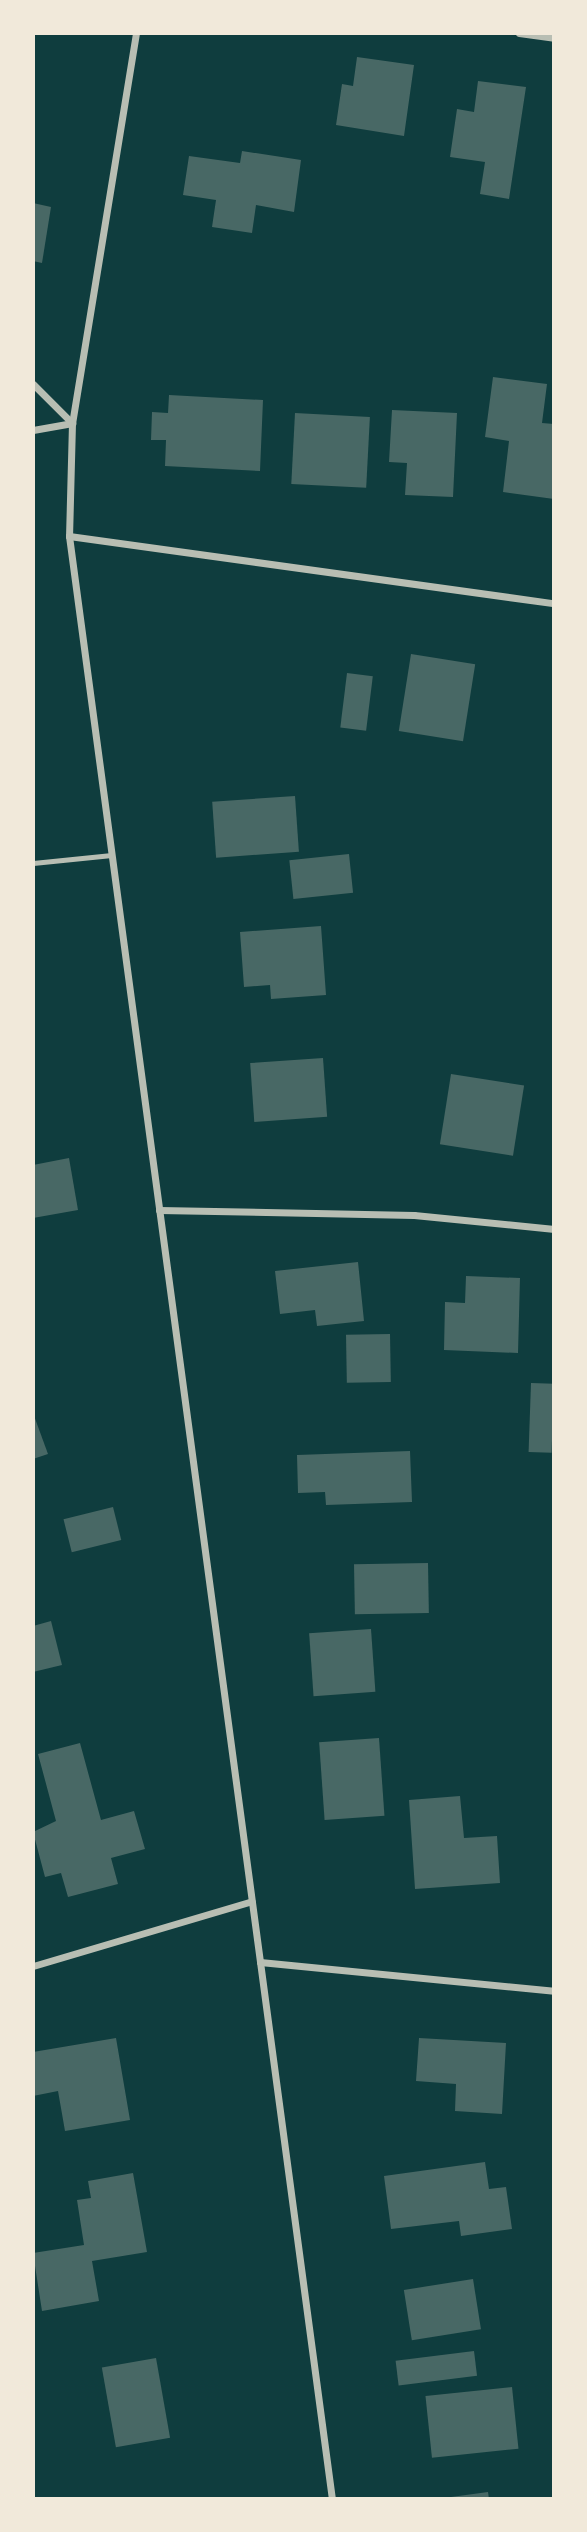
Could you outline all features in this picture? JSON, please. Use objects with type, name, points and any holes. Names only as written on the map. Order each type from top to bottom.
[{"type":"street","points":[[136,33],[72,423],[69,536],[332,2499]]},
{"type":"street","points":[[519,33],[554,38]]},
{"type":"street","points":[[33,384],[72,423]]},
{"type":"street","points":[[33,430],[72,423]]},
{"type":"street","points":[[69,536],[554,603]]},
{"type":"street","points":[[159,1210],[414,1214],[554,1229]]},
{"type":"street","points":[[33,1966],[252,1901]]},
{"type":"street","points":[[260,1962],[554,1991]]},
{"type":"lane","points":[[33,863],[112,855]]},
{"type":"building","points":[[357,57],[414,65],[404,136],[336,125],[342,84],[353,86]]},
{"type":"building","points":[[478,81],[526,87],[509,199],[480,194],[485,162],[450,157],[457,109],[474,112]]},
{"type":"building","points":[[242,151],[301,160],[294,212],[256,205],[252,233],[212,227],[216,200],[183,195],[189,156],[240,163]]},
{"type":"building","points":[[33,203],[51,207],[42,263],[33,261]]},
{"type":"building","points":[[493,377],[547,384],[542,423],[554,424],[554,499],[503,492],[509,441],[485,437]]},
{"type":"building","points":[[169,395],[263,400],[260,471],[165,466],[166,440],[151,440],[152,412],[168,413]]},
{"type":"building","points":[[392,410],[457,413],[453,497],[405,495],[407,463],[389,462]]},
{"type":"building","points":[[295,413],[370,417],[366,488],[291,484]]},
{"type":"building","points":[[411,654],[475,664],[463,741],[399,731]]},
{"type":"building","points":[[347,673],[373,676],[366,731],[340,728]]},
{"type":"building","points":[[295,796],[299,852],[216,858],[212,802]]},
{"type":"building","points":[[349,854],[353,893],[293,899],[289,860]]},
{"type":"building","points":[[321,926],[326,995],[271,999],[270,985],[244,987],[240,932]]},
{"type":"building","points":[[323,1058],[327,1117],[254,1122],[250,1063]]},
{"type":"building","points":[[451,1074],[524,1086],[513,1156],[440,1144]]},
{"type":"building","points":[[69,1158],[78,1210],[33,1218],[33,1165]]},
{"type":"building","points":[[358,1262],[364,1321],[317,1326],[315,1310],[280,1314],[275,1271]]},
{"type":"building","points":[[466,1276],[520,1278],[518,1353],[444,1350],[445,1302],[465,1303]]},
{"type":"building","points":[[390,1334],[391,1382],[347,1383],[346,1335]]},
{"type":"building","points":[[531,1383],[554,1384],[552,1453],[529,1452]]},
{"type":"building","points":[[33,1413],[48,1454],[33,1459]]},
{"type":"building","points":[[410,1451],[412,1502],[326,1505],[325,1492],[298,1493],[297,1455]]},
{"type":"building","points":[[113,1507],[121,1540],[72,1552],[64,1519]]},
{"type":"building","points":[[428,1563],[429,1613],[355,1614],[354,1564]]},
{"type":"building","points":[[51,1621],[62,1665],[33,1672],[33,1626]]},
{"type":"building","points":[[371,1629],[375,1692],[314,1696],[309,1633]]},
{"type":"building","points":[[379,1738],[384,1816],[325,1820],[319,1742]]},
{"type":"building","points":[[80,1743],[101,1820],[134,1811],[145,1849],[111,1858],[118,1884],[68,1897],[61,1873],[45,1877],[33,1832],[56,1821],[38,1754]]},
{"type":"building","points":[[460,1796],[464,1838],[497,1836],[500,1883],[415,1889],[409,1800]]},
{"type":"building","points":[[116,2038],[130,2120],[65,2131],[58,2091],[33,2096],[33,2052]]},
{"type":"building","points":[[419,2038],[506,2043],[502,2114],[455,2111],[456,2084],[416,2081]]},
{"type":"building","points":[[485,2162],[489,2189],[506,2187],[512,2229],[461,2236],[459,2221],[391,2229],[384,2176]]},
{"type":"building","points":[[133,2173],[147,2252],[92,2261],[99,2301],[42,2311],[33,2253],[84,2245],[77,2200],[91,2198],[88,2181]]},
{"type":"building","points":[[473,2279],[481,2329],[412,2340],[404,2290]]},
{"type":"building","points":[[474,2351],[477,2376],[399,2385],[396,2361]]},
{"type":"building","points":[[156,2358],[170,2438],[116,2447],[102,2368]]},
{"type":"building","points":[[512,2387],[518,2449],[432,2458],[425,2396]]},
{"type":"building","points":[[488,2492],[489,2499],[451,2497]]}]
